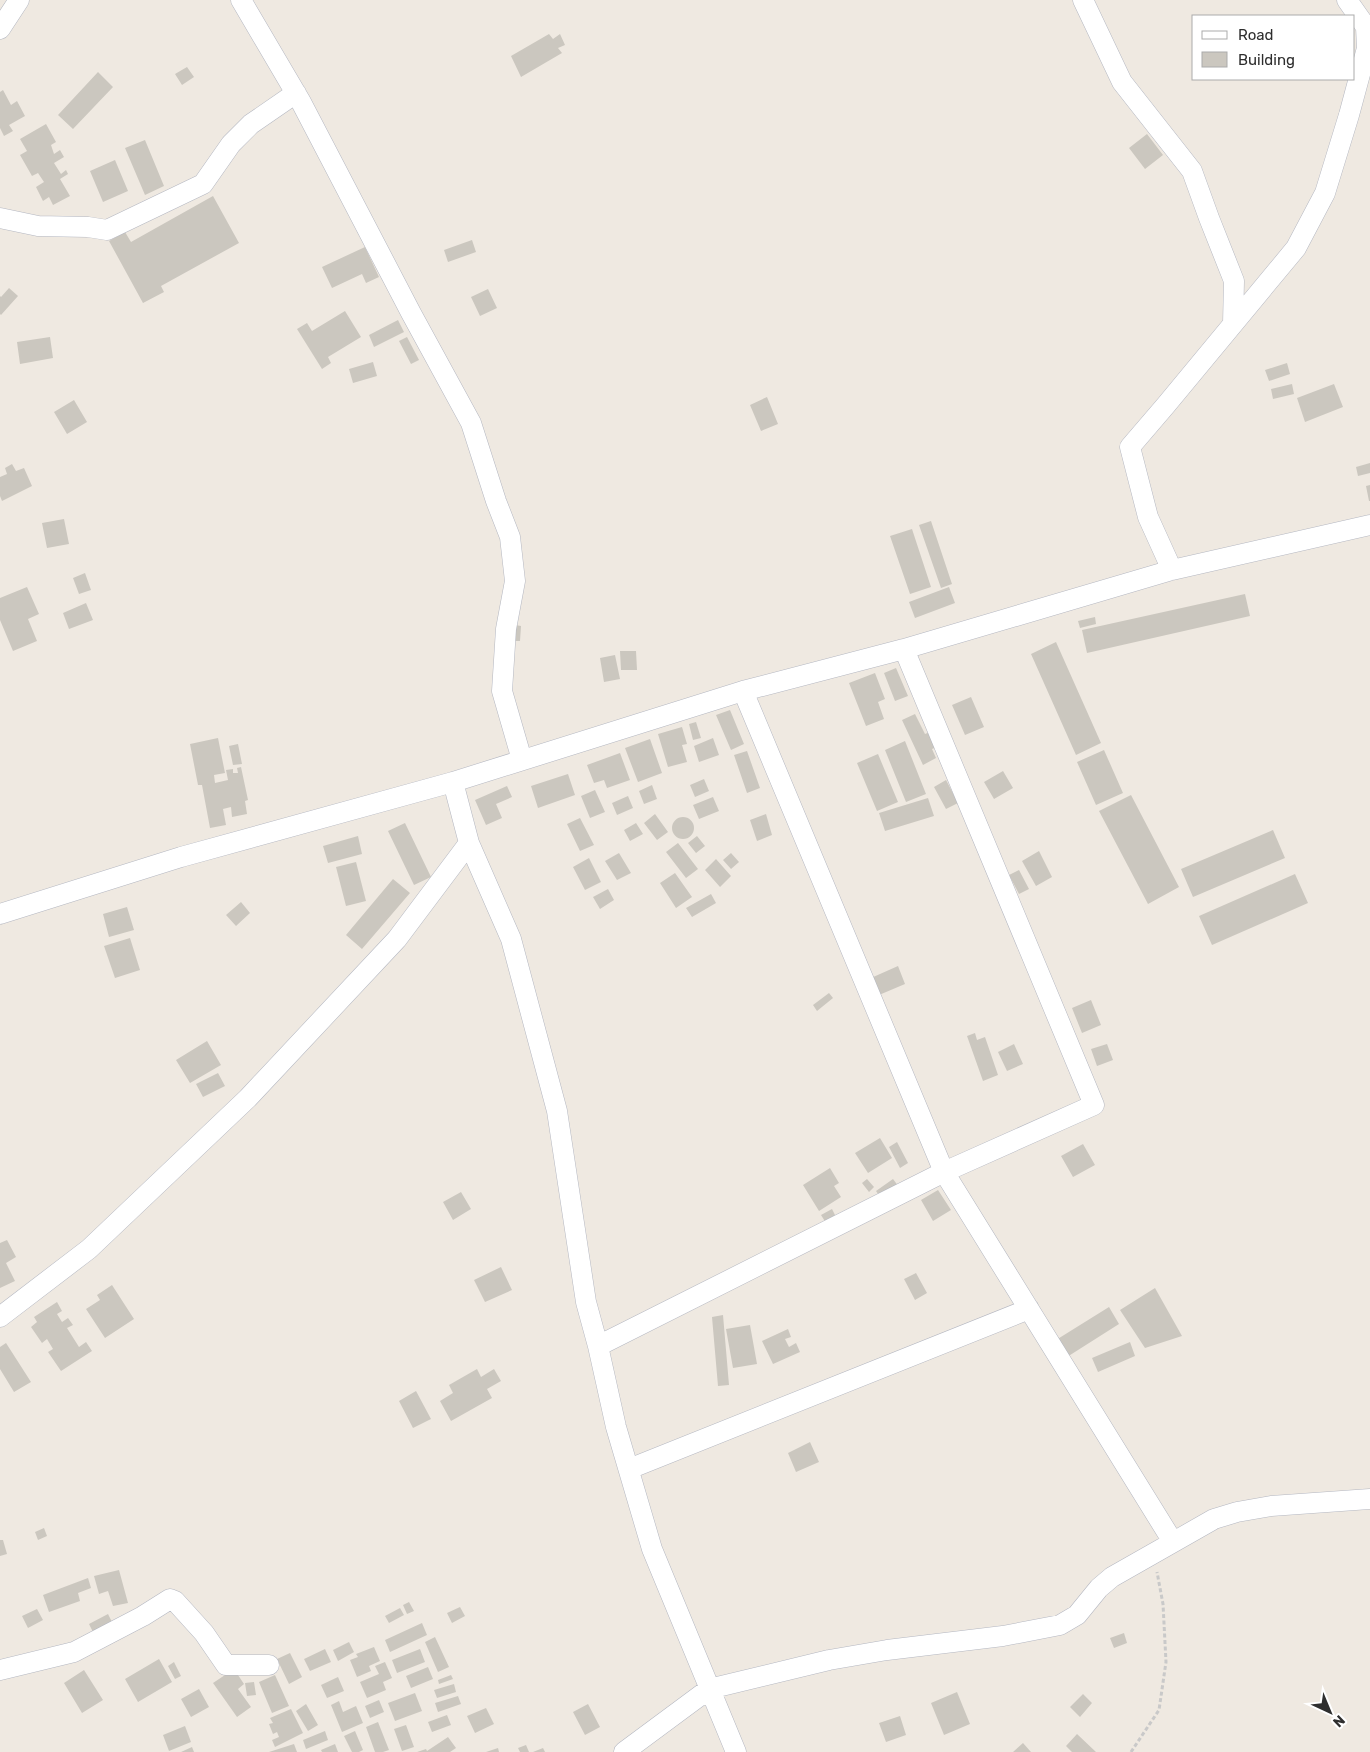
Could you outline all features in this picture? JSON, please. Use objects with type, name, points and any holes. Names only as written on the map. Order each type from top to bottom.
[{"type":"street","points":[[0,29],[19,0]]},
{"type":"street","points":[[241,0],[296,93],[471,423],[496,501],[510,537],[516,581],[506,629],[502,691],[522,760]]},
{"type":"street","points":[[1083,0],[1122,82],[1192,171],[1234,281],[1233,324]]},
{"type":"street","points":[[1172,570],[1148,517],[1130,447],[1296,248],[1325,193],[1367,48],[1366,27],[1347,0]]},
{"type":"street","points":[[0,218],[38,226],[88,227],[107,230],[203,184],[231,144],[251,124],[296,93]]},
{"type":"street","points":[[0,914],[182,857],[453,782],[743,691],[904,649],[1172,570],[1370,525]]},
{"type":"street","points":[[598,1346],[944,1172],[1094,1105],[904,649]]},
{"type":"street","points":[[743,691],[944,1172],[1173,1542]]},
{"type":"street","points":[[453,782],[469,843],[511,939],[557,1111],[586,1302],[628,1469],[652,1549],[736,1752]]},
{"type":"street","points":[[0,1317],[90,1249],[248,1098],[398,939],[469,843]]},
{"type":"street","points":[[628,1469],[1029,1309]]},
{"type":"street","points":[[624,1752],[709,1689],[829,1660],[887,1650],[1003,1636],[1060,1625],[1077,1615],[1099,1588],[1112,1577],[1214,1519],[1237,1512],[1272,1506],[1370,1499]]},
{"type":"street","points":[[0,1670],[74,1652],[143,1616],[165,1600],[170,1599],[175,1601],[204,1632],[226,1665],[269,1665]]},
{"type":"path","points":[[1131,1752],[1159,1710],[1166,1662],[1163,1604],[1153,1555]]},
{"type":"building","points":[[549,34],[553,39],[560,34],[565,45],[558,48],[562,53],[521,77],[511,56]]},
{"type":"building","points":[[187,67],[194,77],[182,85],[175,74]]},
{"type":"building","points":[[98,72],[113,87],[73,129],[58,115]]},
{"type":"building","points":[[3,90],[11,105],[17,101],[25,116],[9,125],[13,131],[4,136],[0,128],[0,92]]},
{"type":"building","points":[[46,124],[56,142],[51,145],[54,154],[60,150],[64,157],[54,163],[61,174],[66,170],[68,174],[60,179],[70,196],[53,205],[49,197],[43,201],[36,187],[44,182],[38,173],[32,176],[20,155],[27,151],[20,139]]},
{"type":"building","points":[[1147,134],[1163,155],[1145,169],[1129,148]]},
{"type":"building","points":[[145,140],[164,186],[145,195],[125,148]]},
{"type":"building","points":[[115,160],[128,191],[103,202],[90,171]]},
{"type":"building","points":[[213,196],[239,243],[161,286],[164,292],[143,303],[109,241],[125,232],[131,242]]},
{"type":"building","points":[[472,240],[476,252],[448,262],[444,250]]},
{"type":"building","points":[[365,247],[379,277],[366,283],[362,274],[332,288],[322,267]]},
{"type":"building","points":[[9,288],[18,296],[1,315],[0,296]]},
{"type":"building","points":[[488,289],[497,308],[480,316],[471,297]]},
{"type":"building","points":[[345,311],[361,337],[328,357],[331,363],[322,369],[297,329],[307,323],[312,331]]},
{"type":"building","points":[[398,320],[404,332],[374,347],[369,335]]},
{"type":"building","points":[[50,337],[53,358],[20,364],[17,342]]},
{"type":"building","points":[[407,337],[419,360],[411,364],[399,341]]},
{"type":"building","points":[[373,362],[377,376],[353,383],[349,369]]},
{"type":"building","points":[[1287,363],[1290,374],[1269,381],[1265,370]]},
{"type":"building","points":[[1292,384],[1294,394],[1273,399],[1271,389]]},
{"type":"building","points":[[1334,384],[1343,407],[1305,422],[1297,398]]},
{"type":"building","points":[[767,397],[778,424],[761,431],[750,405]]},
{"type":"building","points":[[74,400],[87,422],[67,434],[54,412]]},
{"type":"building","points":[[1370,463],[1370,473],[1358,476],[1356,467]]},
{"type":"building","points":[[12,464],[16,471],[24,468],[32,486],[2,501],[0,496],[0,477],[7,474],[5,468]]},
{"type":"building","points":[[1370,485],[1370,501],[1369,501],[1366,486]]},
{"type":"building","points":[[64,519],[69,544],[47,548],[42,523]]},
{"type":"building","points":[[931,521],[952,584],[941,588],[919,525]]},
{"type":"building","points":[[912,529],[931,587],[910,594],[890,536]]},
{"type":"building","points":[[85,573],[91,590],[79,594],[73,578]]},
{"type":"building","points":[[27,587],[39,614],[28,619],[37,641],[13,651],[0,620],[0,598]]},
{"type":"building","points":[[949,587],[955,603],[915,618],[909,602]]},
{"type":"building","points":[[1245,594],[1250,616],[1087,653],[1082,630]]},
{"type":"building","points":[[86,603],[93,620],[69,629],[63,613]]},
{"type":"building","points":[[1095,617],[1096,624],[1080,628],[1078,621]]},
{"type":"building","points":[[515,625],[521,626],[520,641],[513,641]]},
{"type":"building","points":[[1056,642],[1101,743],[1076,755],[1031,654]]},
{"type":"building","points":[[620,651],[636,651],[637,670],[621,670]]},
{"type":"building","points":[[615,655],[620,679],[604,682],[600,658]]},
{"type":"building","points":[[896,668],[908,696],[895,701],[884,673]]},
{"type":"building","points":[[875,673],[885,699],[878,702],[884,719],[866,726],[849,683]]},
{"type":"building","points":[[971,697],[984,727],[965,735],[952,705]]},
{"type":"building","points":[[730,710],[744,744],[731,750],[716,715]]},
{"type":"building","points":[[915,714],[925,734],[930,732],[937,747],[932,749],[936,758],[923,765],[902,720]]},
{"type":"building","points":[[696,722],[701,738],[693,740],[689,724]]},
{"type":"building","points":[[682,727],[687,744],[682,745],[687,762],[668,767],[658,734]]},
{"type":"building","points":[[218,738],[225,773],[214,775],[215,783],[228,780],[226,770],[233,769],[233,773],[238,773],[237,768],[241,767],[248,800],[245,801],[247,814],[232,817],[231,807],[223,809],[226,825],[210,828],[202,785],[198,785],[190,744]]},
{"type":"building","points":[[713,738],[719,755],[699,762],[694,746]]},
{"type":"building","points":[[650,739],[662,773],[638,782],[625,748]]},
{"type":"building","points":[[905,741],[926,794],[906,802],[885,750]]},
{"type":"building","points":[[238,744],[242,764],[233,765],[229,746]]},
{"type":"building","points":[[1104,750],[1123,793],[1096,805],[1077,762]]},
{"type":"building","points":[[747,751],[760,788],[747,793],[734,755]]},
{"type":"building","points":[[620,753],[630,780],[607,788],[604,780],[594,783],[587,765]]},
{"type":"building","points":[[878,754],[898,802],[877,811],[857,763]]},
{"type":"building","points":[[1003,771],[1013,788],[994,799],[984,782]]},
{"type":"building","points":[[568,774],[575,795],[538,808],[531,786]]},
{"type":"building","points":[[704,779],[709,791],[695,797],[690,785]]},
{"type":"building","points":[[946,780],[958,803],[946,809],[934,787]]},
{"type":"building","points":[[652,785],[657,799],[644,804],[639,791]]},
{"type":"building","points":[[507,786],[512,797],[496,804],[502,818],[486,825],[475,800]]},
{"type":"building","points":[[595,790],[605,812],[590,818],[581,796]]},
{"type":"building","points":[[1131,795],[1179,887],[1148,904],[1099,811]]},
{"type":"building","points":[[628,796],[633,808],[617,815],[612,803]]},
{"type":"building","points":[[713,797],[719,811],[699,819],[693,805]]},
{"type":"building","points":[[928,798],[934,816],[885,831],[879,813]]},
{"type":"building","points":[[655,814],[668,832],[657,840],[644,823]]},
{"type":"building","points":[[766,814],[772,835],[757,841],[750,820]]},
{"type":"building","points":[[683,817],[691,820],[694,828],[691,836],[683,839],[675,836],[672,828],[675,820]]},
{"type":"building","points":[[580,818],[594,845],[580,851],[567,824]]},
{"type":"building","points":[[405,823],[431,877],[414,885],[388,831]]},
{"type":"building","points":[[636,823],[643,834],[630,841],[624,830]]},
{"type":"building","points":[[1273,830],[1285,858],[1193,897],[1181,869]]},
{"type":"building","points":[[358,836],[362,854],[328,863],[323,846]]},
{"type":"building","points":[[697,836],[705,846],[696,853],[688,843]]},
{"type":"building","points":[[678,843],[698,869],[686,878],[666,852]]},
{"type":"building","points":[[1039,851],[1052,877],[1036,886],[1022,861]]},
{"type":"building","points":[[619,853],[631,873],[617,880],[605,861]]},
{"type":"building","points":[[731,853],[739,862],[731,869],[723,860]]},
{"type":"building","points":[[589,858],[601,882],[585,890],[573,867]]},
{"type":"building","points":[[716,859],[731,876],[720,887],[705,870]]},
{"type":"building","points":[[356,862],[366,901],[346,906],[336,867]]},
{"type":"building","points":[[1019,870],[1029,889],[1019,894],[1009,875]]},
{"type":"building","points":[[675,873],[692,897],[676,908],[660,883]]},
{"type":"building","points":[[1295,874],[1308,903],[1212,945],[1199,916]]},
{"type":"building","points":[[393,879],[410,893],[362,949],[346,935]]},
{"type":"building","points":[[608,889],[614,900],[600,909],[593,897]]},
{"type":"building","points":[[711,894],[716,903],[692,917],[686,908]]},
{"type":"building","points":[[241,902],[250,913],[236,926],[226,915]]},
{"type":"building","points":[[127,907],[134,930],[109,937],[103,914]]},
{"type":"building","points":[[130,938],[140,970],[115,978],[104,946]]},
{"type":"building","points":[[898,966],[905,984],[879,995],[871,978]]},
{"type":"building","points":[[829,993],[833,998],[817,1011],[813,1005]]},
{"type":"building","points":[[1091,1000],[1101,1025],[1082,1033],[1072,1008]]},
{"type":"building","points":[[975,1033],[977,1040],[985,1037],[998,1075],[983,1081],[967,1036]]},
{"type":"building","points":[[207,1041],[221,1065],[190,1083],[176,1060]]},
{"type":"building","points":[[1014,1044],[1023,1064],[1007,1071],[998,1052]]},
{"type":"building","points":[[1107,1044],[1113,1060],[1097,1066],[1091,1049]]},
{"type":"building","points":[[218,1073],[225,1086],[203,1097],[196,1084]]},
{"type":"building","points":[[880,1138],[892,1158],[868,1173],[855,1153]]},
{"type":"building","points":[[897,1142],[908,1163],[900,1168],[889,1147]]},
{"type":"building","points":[[1083,1144],[1095,1165],[1073,1177],[1061,1156]]},
{"type":"building","points":[[830,1168],[839,1183],[834,1186],[841,1197],[819,1211],[803,1185]]},
{"type":"building","points":[[867,1179],[874,1187],[869,1192],[862,1183]]},
{"type":"building","points":[[893,1179],[899,1187],[881,1198],[876,1191]]},
{"type":"building","points":[[938,1190],[951,1210],[933,1221],[921,1200]]},
{"type":"building","points":[[461,1192],[471,1209],[453,1220],[443,1202]]},
{"type":"building","points":[[832,1209],[836,1217],[826,1223],[821,1215]]},
{"type":"building","points":[[7,1240],[16,1257],[6,1263],[15,1281],[0,1288],[0,1243]]},
{"type":"building","points":[[501,1267],[512,1290],[485,1302],[474,1280]]},
{"type":"building","points":[[916,1273],[927,1293],[915,1300],[904,1279]]},
{"type":"building","points":[[112,1285],[134,1319],[105,1338],[86,1309],[100,1300],[97,1295]]},
{"type":"building","points":[[1155,1288],[1182,1336],[1145,1348],[1120,1310]]},
{"type":"building","points":[[57,1302],[62,1311],[57,1314],[62,1322],[68,1318],[73,1325],[67,1328],[79,1347],[86,1342],[92,1351],[61,1371],[48,1352],[53,1349],[47,1339],[42,1343],[31,1327],[37,1322],[34,1317]]},
{"type":"building","points":[[1109,1307],[1119,1324],[1067,1357],[1056,1340]]},
{"type":"building","points":[[723,1315],[729,1385],[718,1386],[712,1317]]},
{"type":"building","points":[[750,1325],[757,1364],[733,1368],[726,1329]]},
{"type":"building","points":[[788,1329],[791,1337],[785,1339],[789,1347],[796,1343],[800,1352],[773,1364],[762,1341]]},
{"type":"building","points":[[1130,1342],[1135,1356],[1098,1372],[1092,1358]]},
{"type":"building","points":[[6,1343],[31,1382],[14,1392],[0,1369],[0,1347]]},
{"type":"building","points":[[477,1369],[481,1377],[494,1369],[501,1381],[487,1389],[492,1398],[451,1421],[440,1401],[453,1393],[449,1385]]},
{"type":"building","points":[[416,1391],[431,1419],[413,1428],[399,1401]]},
{"type":"building","points":[[810,1442],[819,1462],[796,1472],[788,1453]]},
{"type":"building","points":[[44,1528],[47,1536],[38,1540],[35,1532]]},
{"type":"building","points":[[0,1540],[3,1540],[7,1554],[0,1556]]},
{"type":"building","points":[[119,1570],[128,1603],[113,1606],[108,1591],[99,1594],[94,1576]]},
{"type":"building","points":[[88,1578],[91,1588],[78,1593],[80,1601],[49,1612],[43,1595]]},
{"type":"building","points":[[409,1602],[414,1611],[407,1614],[403,1605]]},
{"type":"building","points":[[460,1607],[465,1616],[452,1623],[447,1613]]},
{"type":"building","points":[[400,1608],[404,1615],[389,1623],[385,1616]]},
{"type":"building","points":[[37,1609],[43,1620],[28,1628],[22,1616]]},
{"type":"building","points":[[108,1614],[113,1624],[94,1634],[89,1624]]},
{"type":"building","points":[[422,1623],[427,1635],[390,1652],[385,1640]]},
{"type":"building","points":[[1124,1633],[1127,1643],[1114,1648],[1110,1638]]},
{"type":"building","points":[[435,1637],[449,1667],[438,1672],[425,1642]]},
{"type":"building","points":[[349,1642],[354,1652],[338,1661],[333,1650]]},
{"type":"building","points":[[374,1647],[380,1661],[369,1666],[371,1671],[357,1677],[350,1660],[358,1657],[356,1654]]},
{"type":"building","points":[[325,1649],[331,1662],[310,1671],[304,1659]]},
{"type":"building","points":[[420,1649],[425,1662],[397,1673],[392,1660]]},
{"type":"building","points":[[290,1653],[302,1677],[289,1684],[277,1659]]},
{"type":"building","points":[[159,1659],[172,1682],[138,1702],[125,1679]]},
{"type":"building","points":[[174,1662],[181,1676],[175,1679],[168,1666]]},
{"type":"building","points":[[385,1662],[392,1678],[383,1682],[386,1690],[367,1698],[360,1682],[379,1674],[375,1666]]},
{"type":"building","points":[[428,1667],[433,1679],[411,1688],[406,1676]]},
{"type":"building","points":[[234,1669],[244,1684],[238,1689],[251,1707],[237,1717],[213,1683]]},
{"type":"building","points":[[84,1670],[103,1700],[82,1713],[64,1683]]},
{"type":"building","points":[[275,1675],[289,1706],[272,1713],[259,1682]]},
{"type":"building","points":[[451,1675],[453,1679],[439,1684],[438,1680]]},
{"type":"building","points":[[338,1677],[344,1691],[327,1698],[321,1685]]},
{"type":"building","points":[[254,1682],[256,1695],[247,1696],[245,1683]]},
{"type":"building","points":[[454,1684],[456,1692],[437,1698],[434,1690]]},
{"type":"building","points":[[199,1689],[209,1707],[191,1717],[181,1699]]},
{"type":"building","points":[[957,1692],[970,1724],[944,1735],[931,1703]]},
{"type":"building","points":[[415,1693],[422,1711],[395,1721],[388,1703]]},
{"type":"building","points":[[1083,1694],[1092,1703],[1080,1717],[1070,1707]]},
{"type":"building","points":[[458,1696],[461,1704],[438,1712],[435,1703]]},
{"type":"building","points":[[379,1700],[384,1712],[370,1718],[365,1706]]},
{"type":"building","points":[[339,1701],[343,1712],[356,1706],[363,1723],[342,1732],[331,1705]]},
{"type":"building","points":[[306,1704],[318,1725],[308,1731],[296,1711]]},
{"type":"building","points":[[588,1704],[600,1727],[585,1735],[573,1712]]},
{"type":"building","points":[[486,1708],[494,1724],[475,1733],[467,1716]]},
{"type":"building","points":[[291,1709],[303,1733],[275,1747],[272,1740],[279,1737],[277,1732],[273,1734],[269,1724],[273,1723],[270,1718]]},
{"type":"building","points":[[447,1715],[451,1725],[432,1732],[428,1722]]},
{"type":"building","points":[[900,1716],[906,1735],[886,1742],[879,1723]]},
{"type":"building","points":[[378,1722],[389,1750],[383,1752],[375,1752],[366,1727]]},
{"type":"building","points":[[406,1725],[414,1747],[402,1751],[394,1729]]},
{"type":"building","points":[[185,1726],[191,1742],[169,1751],[163,1735]]},
{"type":"building","points":[[325,1731],[328,1740],[306,1749],[303,1740]]},
{"type":"building","points":[[355,1731],[363,1750],[359,1752],[352,1752],[344,1736]]},
{"type":"building","points":[[1077,1734],[1096,1752],[1072,1752],[1066,1746]]},
{"type":"building","points":[[448,1737],[456,1748],[450,1752],[417,1752],[426,1749],[427,1751]]},
{"type":"building","points":[[1023,1743],[1031,1752],[1013,1752]]},
{"type":"building","points":[[294,1744],[297,1752],[269,1752]]},
{"type":"building","points":[[335,1744],[338,1752],[322,1752],[321,1750]]},
{"type":"building","points":[[526,1745],[529,1752],[520,1752],[518,1748]]},
{"type":"building","points":[[192,1747],[194,1752],[181,1752]]},
{"type":"building","points":[[498,1748],[499,1752],[486,1752]]},
{"type":"building","points":[[543,1748],[545,1752],[533,1752]]}]
